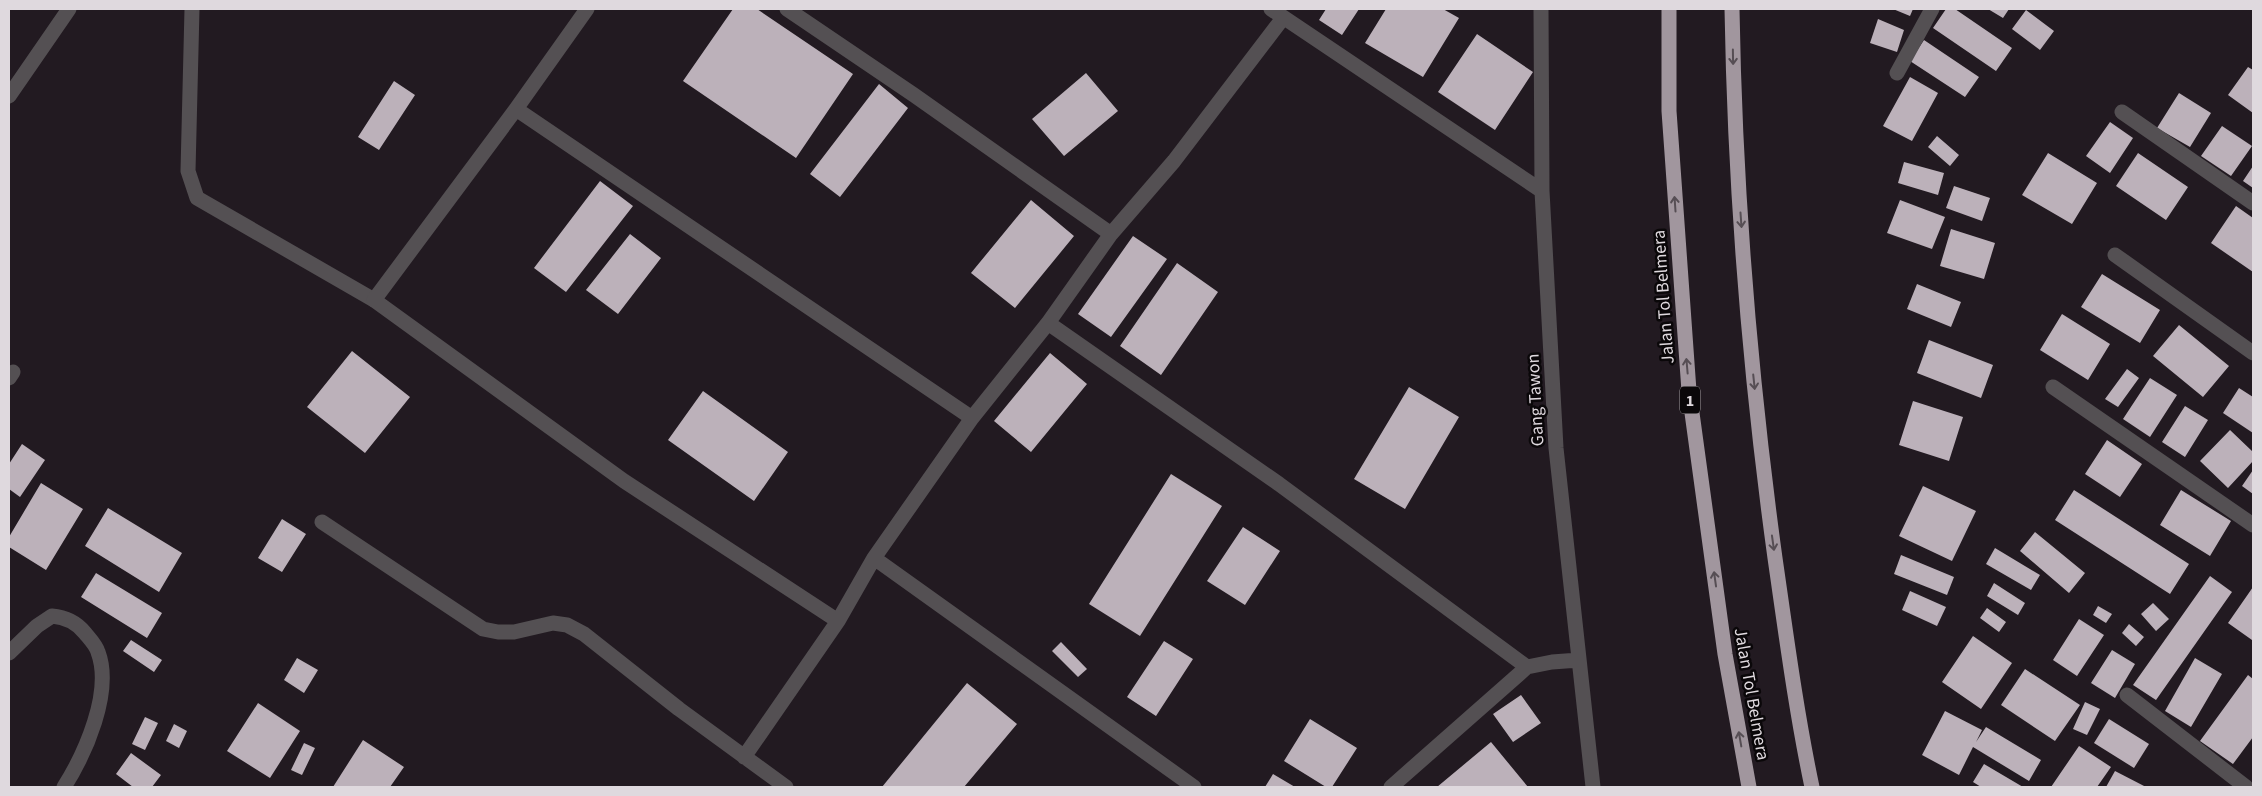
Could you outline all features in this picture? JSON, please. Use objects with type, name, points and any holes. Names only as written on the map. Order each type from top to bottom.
[{"type":"highway","name":"Jalan Tol Belmera","points":[[1669,9],[1669,111],[1689,390],[1725,654],[1748,787]]},
{"type":"highway","points":[[1732,9],[1739,187],[1748,321],[1761,453],[1784,618],[1812,787]]},
{"type":"street","points":[[9,96],[69,9]]},
{"type":"street","points":[[192,9],[188,171],[197,198],[374,300],[624,481],[838,620]]},
{"type":"street","points":[[374,300],[516,109],[587,9]]},
{"type":"street","points":[[787,9],[914,95],[1111,234]]},
{"type":"street","points":[[1270,9],[1542,191]]},
{"type":"street","name":"Gang Tawon","points":[[1541,9],[1542,191],[1556,448],[1594,787]]},
{"type":"street","points":[[1897,73],[1932,9]]},
{"type":"street","points":[[744,757],[838,620],[874,558],[972,418],[1048,323],[1111,234],[1174,161],[1284,18]]},
{"type":"street","points":[[516,109],[972,418]]},
{"type":"street","points":[[2122,112],[2253,203]]},
{"type":"street","points":[[2115,255],[2253,353]]},
{"type":"street","points":[[1048,323],[1279,484],[1527,667]]},
{"type":"street","points":[[2053,387],[2253,526]]},
{"type":"street","points":[[322,522],[483,629],[498,632],[514,632],[553,623],[567,625],[584,634],[679,709],[786,787]]},
{"type":"street","points":[[874,558],[1194,787]]},
{"type":"street","points":[[9,653],[37,626],[52,616],[71,621],[82,630],[99,653],[101,689],[96,715],[87,744],[64,787]]},
{"type":"street","points":[[1391,787],[1527,667],[1552,662],[1579,660]]},
{"type":"street","points":[[2127,694],[2246,787]]},
{"type":"building","points":[[733,9],[757,9],[853,74],[796,158],[683,81]]},
{"type":"building","points":[[1326,9],[1359,9],[1342,35],[1319,20]]},
{"type":"building","points":[[1386,9],[1443,9],[1459,18],[1423,77],[1365,43]]},
{"type":"building","points":[[1893,9],[1913,9],[1910,16]]},
{"type":"building","points":[[1946,9],[1955,9],[2012,48],[1996,71],[1933,28]]},
{"type":"building","points":[[1988,9],[2009,9],[2003,18]]},
{"type":"building","points":[[2026,10],[2054,31],[2040,50],[2012,29]]},
{"type":"building","points":[[1878,19],[1904,30],[1897,52],[1870,43]]},
{"type":"building","points":[[1477,34],[1533,72],[1495,130],[1438,92]]},
{"type":"building","points":[[1924,40],[1979,77],[1965,97],[1910,61]]},
{"type":"building","points":[[2248,67],[2253,70],[2253,113],[2228,95]]},
{"type":"building","points":[[1086,73],[1118,111],[1064,156],[1032,119]]},
{"type":"building","points":[[1910,77],[1938,93],[1912,141],[1883,126]]},
{"type":"building","points":[[394,81],[415,95],[379,150],[358,137]]},
{"type":"building","points":[[879,84],[908,108],[840,197],[810,174]]},
{"type":"building","points":[[2179,93],[2211,113],[2190,147],[2157,128]]},
{"type":"building","points":[[2110,122],[2133,138],[2110,173],[2086,156]]},
{"type":"building","points":[[2222,126],[2252,146],[2231,176],[2201,156]]},
{"type":"building","points":[[1937,136],[1959,155],[1950,166],[1928,147]]},
{"type":"building","points":[[2048,153],[2097,183],[2072,224],[2022,195]]},
{"type":"building","points":[[2138,153],[2188,187],[2166,220],[2116,186]]},
{"type":"building","points":[[1904,162],[1944,173],[1938,195],[1898,183]]},
{"type":"building","points":[[2253,166],[2253,188],[2243,181]]},
{"type":"building","points":[[600,181],[633,206],[566,292],[534,268]]},
{"type":"building","points":[[1954,186],[1990,198],[1982,221],[1946,208]]},
{"type":"building","points":[[1031,200],[1074,236],[1015,308],[971,273]]},
{"type":"building","points":[[1900,200],[1945,217],[1932,249],[1887,233]]},
{"type":"building","points":[[2236,206],[2253,218],[2253,272],[2211,243]]},
{"type":"building","points":[[1951,229],[1995,243],[1984,279],[1940,266]]},
{"type":"building","points":[[630,234],[661,258],[618,314],[586,290]]},
{"type":"building","points":[[1133,236],[1167,259],[1111,337],[1078,314]]},
{"type":"building","points":[[1177,263],[1218,292],[1161,375],[1120,346]]},
{"type":"building","points":[[2102,274],[2160,310],[2140,343],[2081,307]]},
{"type":"building","points":[[1917,284],[1961,302],[1951,327],[1907,309]]},
{"type":"building","points":[[2062,314],[2110,344],[2088,380],[2040,350]]},
{"type":"building","points":[[2179,325],[2229,366],[2203,397],[2153,356]]},
{"type":"building","points":[[1929,340],[1993,365],[1981,398],[1917,373]]},
{"type":"building","points":[[352,351],[410,397],[365,453],[307,407]]},
{"type":"building","points":[[1050,353],[1087,384],[1031,452],[994,421]]},
{"type":"building","points":[[2127,369],[2139,378],[2118,407],[2105,399]]},
{"type":"building","points":[[2150,378],[2177,395],[2150,437],[2123,419]]},
{"type":"building","points":[[1409,387],[1459,417],[1405,509],[1354,479]]},
{"type":"building","points":[[2239,388],[2253,397],[2253,433],[2223,413]]},
{"type":"building","points":[[703,391],[788,452],[754,501],[668,440]]},
{"type":"building","points":[[1913,401],[1963,417],[1949,461],[1899,445]]},
{"type":"building","points":[[2185,406],[2208,420],[2185,457],[2162,442]]},
{"type":"building","points":[[2230,430],[2253,452],[2253,461],[2228,488],[2200,461]]},
{"type":"building","points":[[2107,440],[2142,464],[2120,497],[2085,474]]},
{"type":"building","points":[[22,444],[45,460],[20,497],[9,489],[9,464]]},
{"type":"building","points":[[2253,470],[2253,494],[2242,486]]},
{"type":"building","points":[[1171,474],[1222,506],[1140,636],[1089,604]]},
{"type":"building","points":[[41,483],[83,509],[46,570],[9,547],[9,537]]},
{"type":"building","points":[[1923,486],[1976,511],[1952,561],[1899,536]]},
{"type":"building","points":[[2074,490],[2189,564],[2170,594],[2055,520]]},
{"type":"building","points":[[2181,490],[2231,521],[2210,556],[2160,525]]},
{"type":"building","points":[[108,508],[182,553],[159,592],[85,546]]},
{"type":"building","points":[[282,519],[306,534],[282,572],[258,558]]},
{"type":"building","points":[[1243,527],[1280,551],[1245,605],[1207,581]]},
{"type":"building","points":[[2035,532],[2085,573],[2069,593],[2020,551]]},
{"type":"building","points":[[1995,548],[2040,575],[2031,590],[1986,564]]},
{"type":"building","points":[[1901,555],[1954,577],[1947,595],[1894,574]]},
{"type":"building","points":[[96,573],[162,613],[147,638],[81,597]]},
{"type":"building","points":[[2210,576],[2232,592],[2156,700],[2133,685]]},
{"type":"building","points":[[1994,583],[2025,603],[2018,615],[1987,596]]},
{"type":"building","points":[[2253,587],[2253,639],[2252,640],[2228,623]]},
{"type":"building","points":[[1910,591],[1946,607],[1937,626],[1902,610]]},
{"type":"building","points":[[2153,603],[2169,619],[2156,631],[2141,614]]},
{"type":"building","points":[[2098,606],[2112,614],[2106,623],[2093,615]]},
{"type":"building","points":[[1987,608],[2006,622],[1999,632],[1980,618]]},
{"type":"building","points":[[2079,619],[2104,635],[2077,676],[2053,660]]},
{"type":"building","points":[[2129,624],[2144,637],[2136,646],[2122,633]]},
{"type":"building","points":[[1973,636],[2012,663],[1981,709],[1942,682]]},
{"type":"building","points":[[131,640],[162,660],[154,672],[123,651]]},
{"type":"building","points":[[1164,641],[1193,659],[1156,716],[1127,697]]},
{"type":"building","points":[[1061,642],[1087,669],[1078,677],[1052,651]]},
{"type":"building","points":[[2112,650],[2135,664],[2115,698],[2091,683]]},
{"type":"building","points":[[297,658],[318,670],[304,693],[284,680]]},
{"type":"building","points":[[2195,658],[2222,674],[2191,727],[2165,711]]},
{"type":"building","points":[[2025,669],[2080,705],[2055,741],[2001,705]]},
{"type":"building","points":[[2248,675],[2253,679],[2253,737],[2233,764],[2200,741]]},
{"type":"building","points":[[967,683],[1017,724],[964,787],[882,787]]},
{"type":"building","points":[[1521,695],[1541,723],[1513,742],[1493,714]]},
{"type":"building","points":[[2085,702],[2100,709],[2087,735],[2073,729]]},
{"type":"building","points":[[258,703],[300,731],[270,778],[227,751]]},
{"type":"building","points":[[1945,711],[1982,730],[1976,742],[1986,727],[2041,760],[2029,781],[1973,747],[1959,775],[1922,755]]},
{"type":"building","points":[[145,717],[158,723],[145,750],[132,744]]},
{"type":"building","points":[[1310,719],[1357,748],[1332,787],[1326,787],[1284,761]]},
{"type":"building","points":[[2109,719],[2149,744],[2134,768],[2094,743]]},
{"type":"building","points":[[174,724],[187,731],[179,748],[166,741]]},
{"type":"building","points":[[363,740],[404,767],[390,787],[333,787]]},
{"type":"building","points":[[1491,742],[1528,787],[1437,787]]},
{"type":"building","points":[[304,743],[315,748],[302,775],[291,770]]},
{"type":"building","points":[[2079,746],[2111,767],[2097,787],[2051,787]]},
{"type":"building","points":[[131,753],[161,775],[152,787],[133,787],[116,774]]},
{"type":"building","points":[[1984,764],[2023,787],[1981,787],[1973,782]]},
{"type":"building","points":[[2115,771],[2146,787],[2106,787]]},
{"type":"building","points":[[1273,774],[1295,787],[1265,787]]}]
